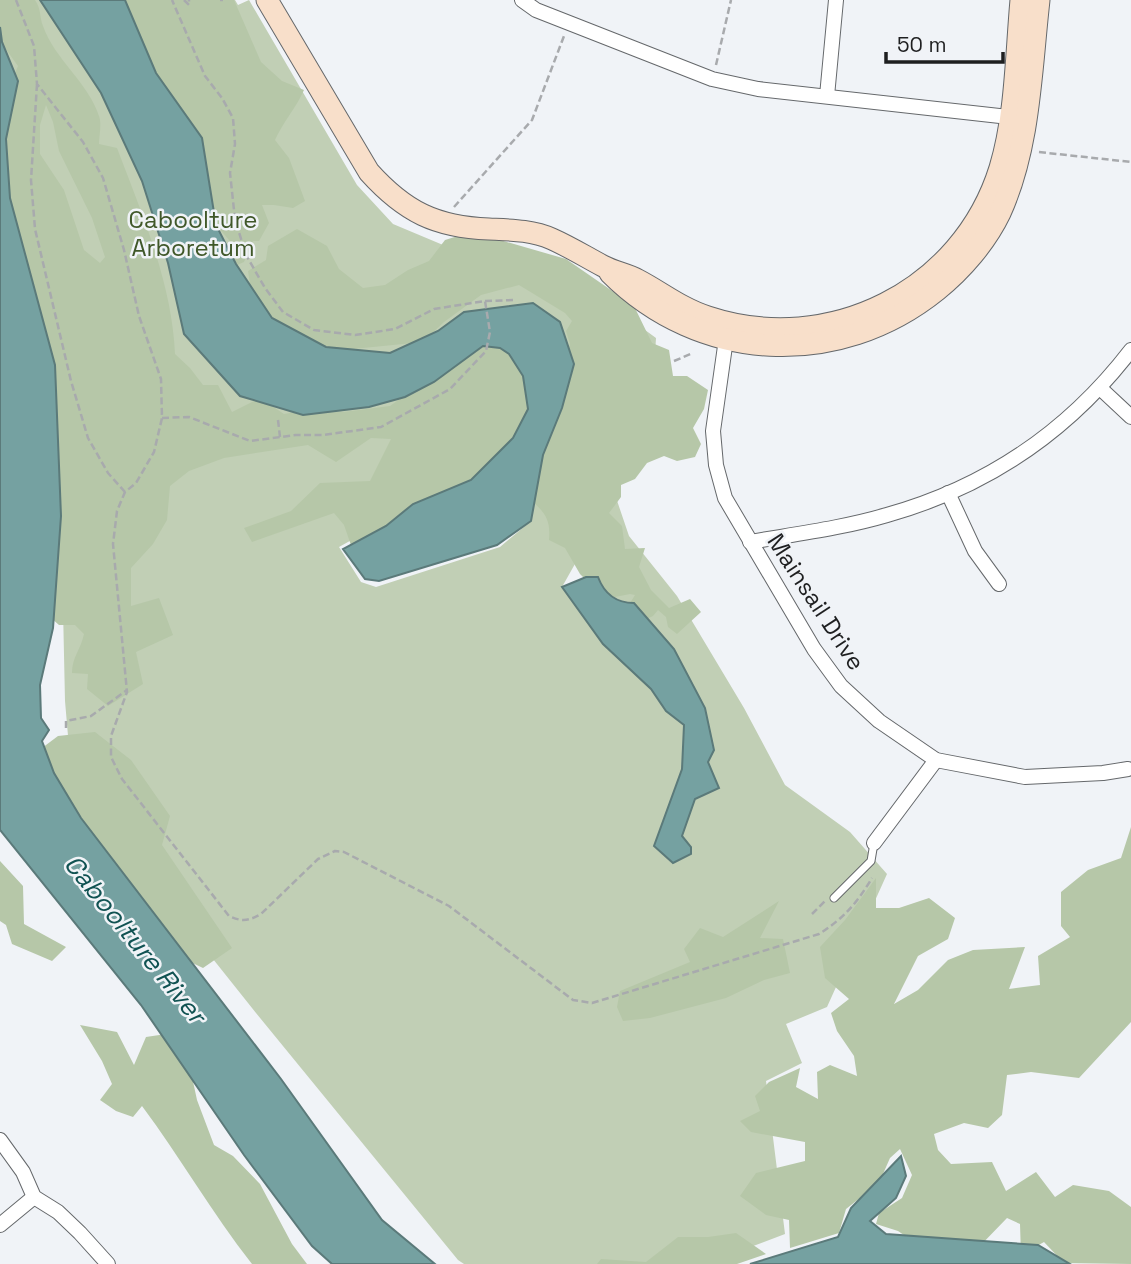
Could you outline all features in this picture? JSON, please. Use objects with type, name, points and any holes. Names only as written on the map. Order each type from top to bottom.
[{"type":"street","points":[[267,0],[369,172],[387,192],[405,206],[446,224],[468,228],[520,230],[544,235],[604,266],[635,278],[727,332],[799,329],[837,323],[867,314],[918,285],[960,246],[990,194],[1018,118],[1039,0]]},
{"type":"street","points":[[522,0],[536,10],[712,79],[758,89],[1018,118]]},
{"type":"street","points":[[827,96],[836,0]]},
{"type":"street","points":[[1018,118],[1021,0]]},
{"type":"street","name":"Mainsail Drive","points":[[727,332],[713,431],[716,465],[725,498],[814,649],[841,686],[879,721],[936,760],[1025,778],[1130,770]]},
{"type":"street","points":[[750,542],[886,516],[948,494],[1004,466],[1055,431],[1100,388],[1131,350]]},
{"type":"street","points":[[1100,388],[1131,417]]},
{"type":"street","points":[[948,494],[975,551],[999,584]]},
{"type":"street","points":[[874,844],[936,760]]},
{"type":"street","points":[[0,1140],[23,1172],[34,1197],[58,1212],[108,1264]]},
{"type":"street","points":[[0,1225],[34,1197]]},
{"type":"lane","points":[[834,898],[871,861],[874,844]]},
{"type":"path","points":[[16,0],[34,46],[37,83],[31,180],[35,229],[71,381],[88,438],[108,473],[125,492]]},
{"type":"path","points":[[173,0],[205,76],[233,118],[235,144],[230,173],[235,219],[246,254],[265,288],[283,312],[314,330],[355,335],[394,329],[434,309],[485,301],[516,300]]},
{"type":"path","points":[[184,0],[189,5],[189,0]]},
{"type":"path","points":[[712,79],[731,0]]},
{"type":"path","points":[[450,212],[533,120],[569,23]]},
{"type":"path","points":[[37,83],[83,142],[103,178],[124,250],[139,316],[161,379],[162,418],[154,453],[136,483],[125,492],[117,511],[113,544],[127,690],[111,736],[111,757],[122,779],[229,916],[239,921],[250,920],[261,914],[326,854],[344,852],[449,906],[573,1000],[592,1003],[819,934],[834,925],[856,904],[874,873]]},
{"type":"path","points":[[1036,152],[1131,162]]},
{"type":"path","points":[[162,418],[189,418],[250,441],[381,427],[450,389],[486,351],[490,332],[485,301]]},
{"type":"path","points":[[674,360],[693,354]]},
{"type":"path","points":[[278,420],[280,436]]},
{"type":"path","points":[[66,728],[66,720],[92,716],[127,690]]},
{"type":"path","points":[[811,914],[825,901],[834,898]]},
{"type":"green space","name":"Caboolture Arboretum","points":[[0,0],[235,0],[238,5],[249,0],[357,185],[393,224],[455,250],[545,257],[656,338],[655,354],[608,474],[629,536],[677,596],[744,708],[785,785],[850,832],[887,874],[827,1007],[786,1024],[802,1063],[766,1081],[785,1234],[705,1264],[464,1264],[256,1013],[72,782],[65,701],[61,516],[2,42]],"holes":[[[533,303],[531,521],[500,547],[376,587],[361,582],[339,547],[382,523],[510,308]],[[580,555],[609,594],[634,604],[705,709],[708,762],[682,836],[691,847],[654,845],[682,769],[684,725],[666,711],[651,689],[603,644],[562,587]]]},
{"type":"green space","points":[[0,0],[35,0],[48,38],[94,104],[100,119],[99,144],[117,148],[146,223],[162,275],[173,327],[175,354],[203,385],[218,385],[232,412],[260,398],[284,414],[312,409],[343,412],[390,406],[468,350],[502,335],[538,374],[525,432],[480,479],[352,548],[344,525],[334,513],[252,542],[244,528],[291,511],[320,483],[370,481],[391,439],[371,438],[336,462],[308,445],[224,458],[189,471],[170,486],[167,520],[153,544],[131,568],[131,606],[159,598],[173,635],[136,652],[143,684],[108,706],[87,689],[88,674],[72,673],[73,662],[84,634],[75,625],[59,625],[42,610],[9,282],[0,108],[18,66],[0,41]],"holes":[[[46,105],[53,122],[59,151],[92,218],[105,257],[100,263],[84,250],[64,190],[40,154],[40,125]]]},
{"type":"green space","points":[[114,0],[234,0],[261,62],[282,81],[304,90],[275,140],[289,158],[305,201],[293,208],[262,205],[269,223],[259,241],[253,241],[244,262],[228,269],[216,252],[232,248],[229,240],[211,219]]},
{"type":"green space","points":[[297,229],[327,246],[339,269],[363,288],[385,285],[408,270],[429,261],[445,240],[458,236],[493,238],[566,259],[634,306],[652,343],[669,350],[673,376],[687,376],[708,390],[704,409],[693,428],[701,444],[695,457],[677,461],[664,456],[647,463],[635,479],[621,485],[621,497],[609,513],[622,526],[625,549],[645,548],[639,567],[651,590],[669,608],[690,599],[701,612],[677,634],[668,627],[666,617],[658,610],[653,616],[640,622],[627,608],[635,595],[605,599],[580,574],[565,548],[549,540],[549,526],[545,516],[529,498],[570,344],[566,331],[572,321],[565,313],[519,285],[481,295],[444,322],[423,342],[333,351],[261,315],[252,297],[248,271],[266,260],[268,246]]},
{"type":"green space","points":[[95,732],[131,760],[170,816],[162,845],[232,948],[203,968],[182,958],[57,799],[38,751],[58,736]]},
{"type":"green space","points":[[1131,827],[1131,1022],[1079,1078],[1031,1072],[1007,1075],[1002,1115],[988,1128],[964,1123],[934,1134],[938,1150],[951,1164],[992,1162],[1006,1191],[1036,1172],[1055,1197],[1073,1185],[1109,1191],[1131,1207],[1131,1264],[1064,1263],[1044,1242],[1021,1255],[1020,1224],[1007,1218],[977,1249],[923,1248],[898,1231],[876,1224],[879,1213],[902,1198],[912,1175],[900,1149],[890,1158],[879,1183],[846,1209],[839,1233],[790,1248],[789,1220],[766,1215],[740,1196],[756,1173],[805,1161],[805,1142],[751,1132],[740,1121],[760,1111],[755,1096],[769,1082],[800,1068],[796,1087],[818,1099],[817,1072],[830,1065],[857,1076],[854,1056],[837,1031],[831,1013],[849,999],[825,978],[820,947],[845,920],[876,878],[876,908],[899,908],[929,898],[955,918],[948,939],[918,956],[894,1004],[918,990],[948,960],[973,950],[1025,947],[1009,989],[1040,985],[1038,956],[1070,937],[1061,926],[1061,892],[1088,870],[1121,858]]},
{"type":"green space","points":[[0,861],[23,886],[24,924],[66,947],[52,961],[12,944],[6,925],[0,921]]},
{"type":"green space","points":[[779,901],[760,938],[783,939],[790,973],[764,980],[726,998],[650,1018],[623,1021],[617,1007],[620,991],[690,962],[684,949],[700,928],[723,937]]},
{"type":"green space","points":[[80,1025],[117,1032],[134,1065],[146,1037],[166,1034],[189,1063],[197,1100],[214,1145],[233,1156],[260,1184],[292,1244],[307,1264],[252,1264],[142,1106],[133,1117],[116,1111],[100,1100],[112,1084],[102,1061]]},
{"type":"green space","points":[[736,1233],[766,1254],[737,1264],[597,1264],[601,1259],[646,1262],[678,1237]]},
{"type":"water","points":[[40,0],[125,0],[156,73],[202,138],[216,225],[236,264],[272,318],[326,347],[390,353],[438,331],[464,312],[533,303],[560,322],[574,364],[562,408],[543,455],[531,521],[497,545],[379,581],[365,579],[343,549],[386,526],[413,504],[471,480],[513,438],[528,409],[523,376],[509,354],[500,348],[483,346],[434,382],[405,397],[369,407],[303,415],[240,396],[184,334],[168,263],[142,181],[101,93]]},
{"type":"water","name":"Caboolture River","points":[[0,27],[2,42],[18,81],[6,139],[10,198],[55,365],[61,516],[53,628],[40,685],[41,718],[49,730],[42,741],[54,773],[81,818],[281,1079],[382,1220],[435,1264],[332,1264],[312,1246],[244,1155],[141,1005],[0,830]]},
{"type":"water","points":[[586,577],[598,577],[612,596],[634,603],[674,649],[705,708],[714,750],[708,762],[719,788],[695,799],[682,836],[691,847],[691,854],[673,863],[654,846],[682,769],[684,725],[666,711],[651,689],[603,644],[562,587]]},
{"type":"water","points":[[901,1156],[906,1176],[896,1198],[870,1221],[886,1234],[1038,1245],[1070,1264],[750,1264],[838,1237],[851,1208]]}]
